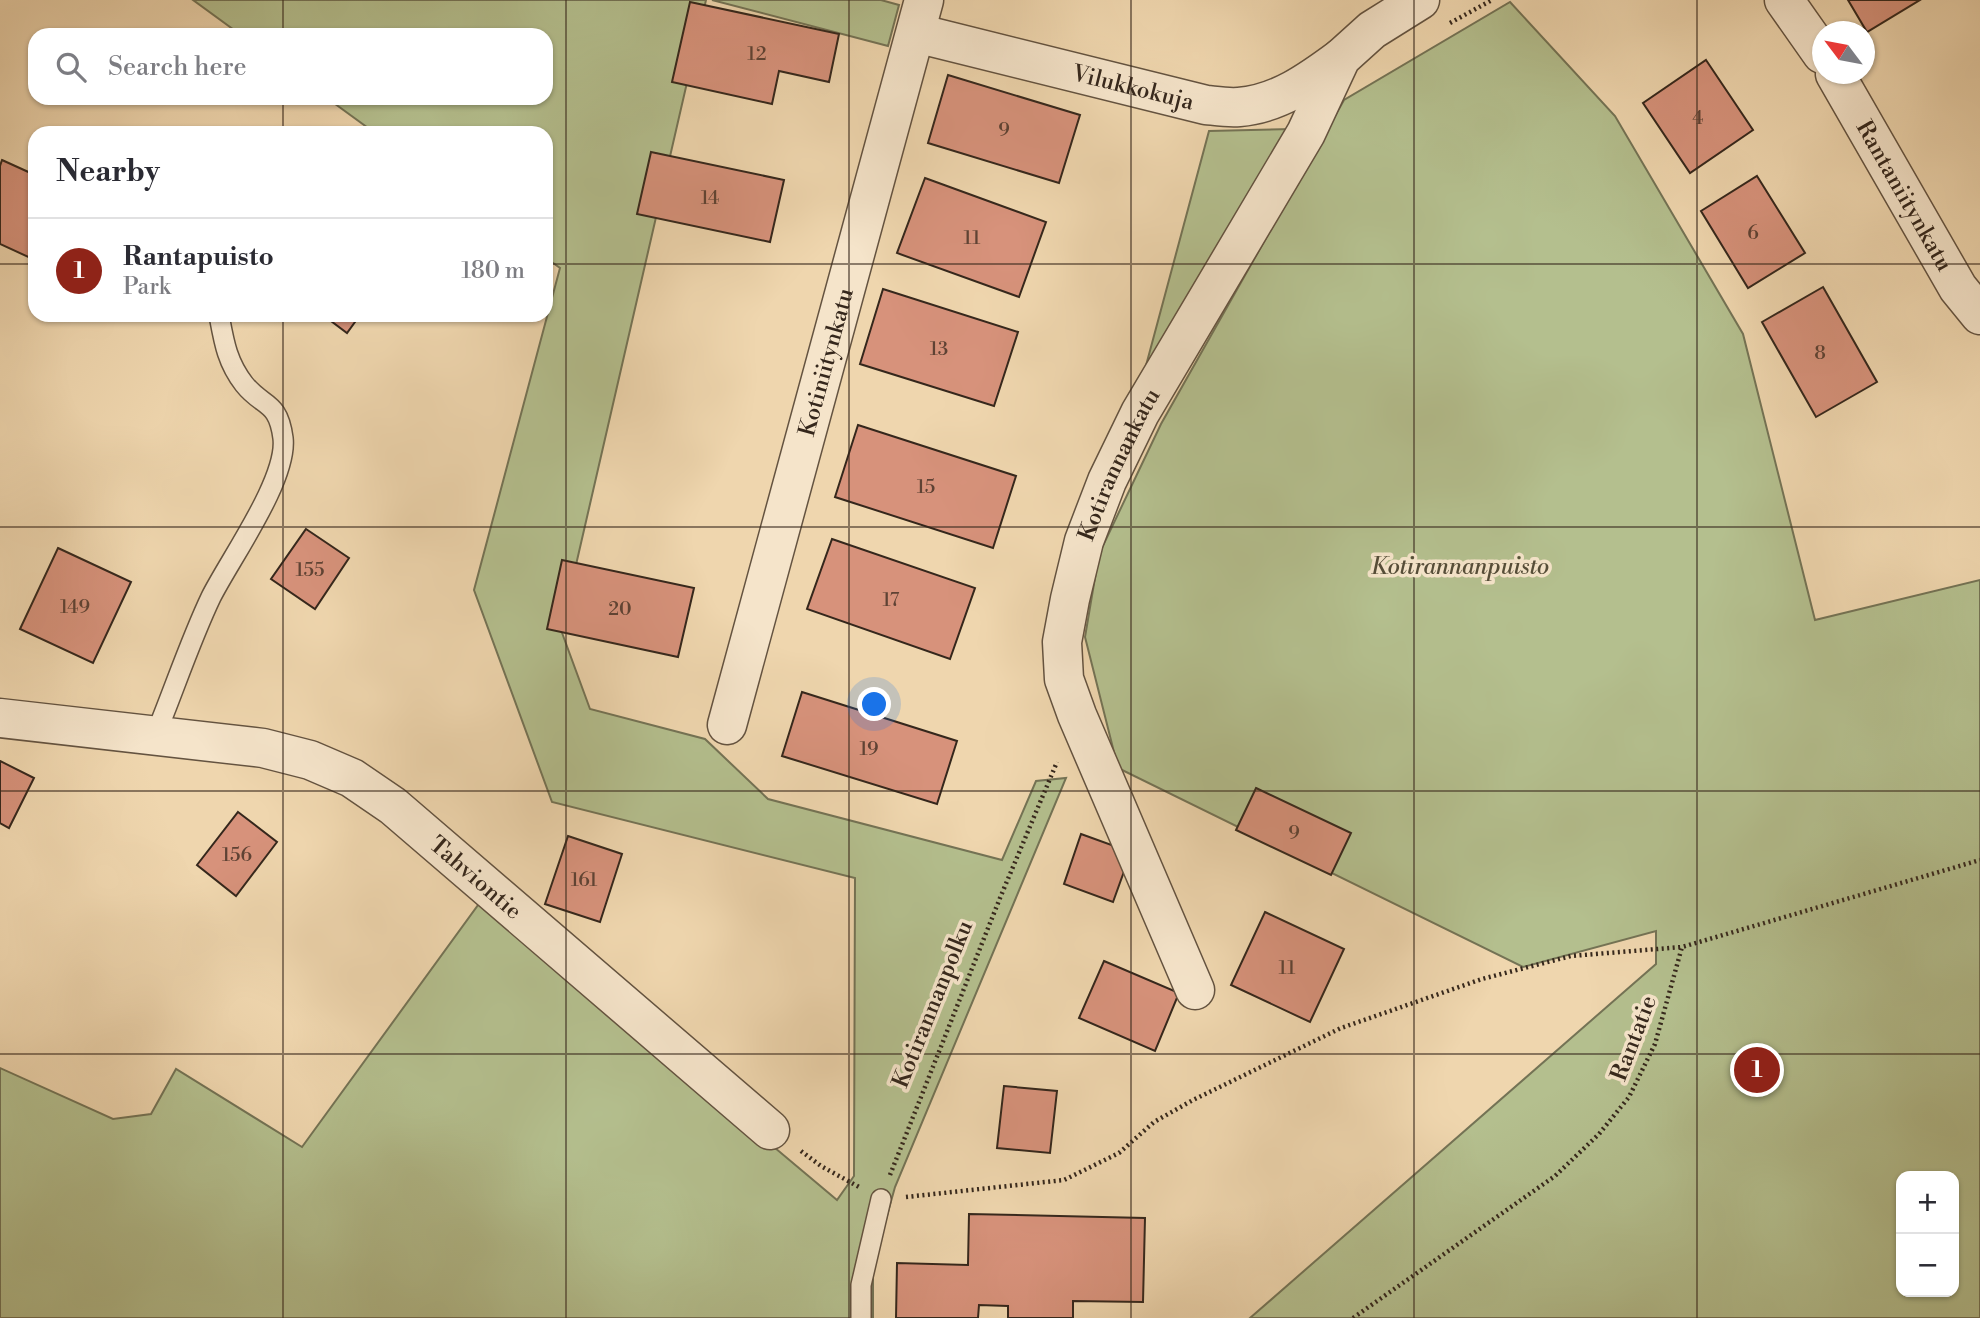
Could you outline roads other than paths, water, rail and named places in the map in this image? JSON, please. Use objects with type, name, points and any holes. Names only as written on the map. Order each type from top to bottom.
[{"type":"street","name":"Kotirannankatu","points":[[1195,990],[1064,679],[1062,642],[1084,541],[1107,481],[1140,413],[1306,133],[1340,58],[1372,30],[1420,0]]},
{"type":"street","points":[[1784,0],[1812,40]]},
{"type":"street","name":"Vilukkokuja","points":[[920,16],[1206,105],[1238,107],[1275,98],[1307,83],[1340,58]]},
{"type":"street","name":"Kotiniitynkatu","points":[[727,725],[920,16]]},
{"type":"street","name":"Rantaniitynkatu","points":[[1841,84],[1958,288],[1980,315]]},
{"type":"street","name":"Tahviontie","points":[[0,718],[263,748],[310,760],[352,778],[393,806],[770,1130]]},
{"type":"lane","points":[[155,736],[211,597],[276,476],[284,441],[277,413],[245,385],[225,352],[220,322]]},
{"type":"lane","points":[[861,1318],[861,1285],[881,1199]]},
{"type":"place","name":"Rantapuisto","points":[[1757,1070]]},
{"type":"park label","name":"Kotirannanpuisto","points":[[1460,566]]}]
